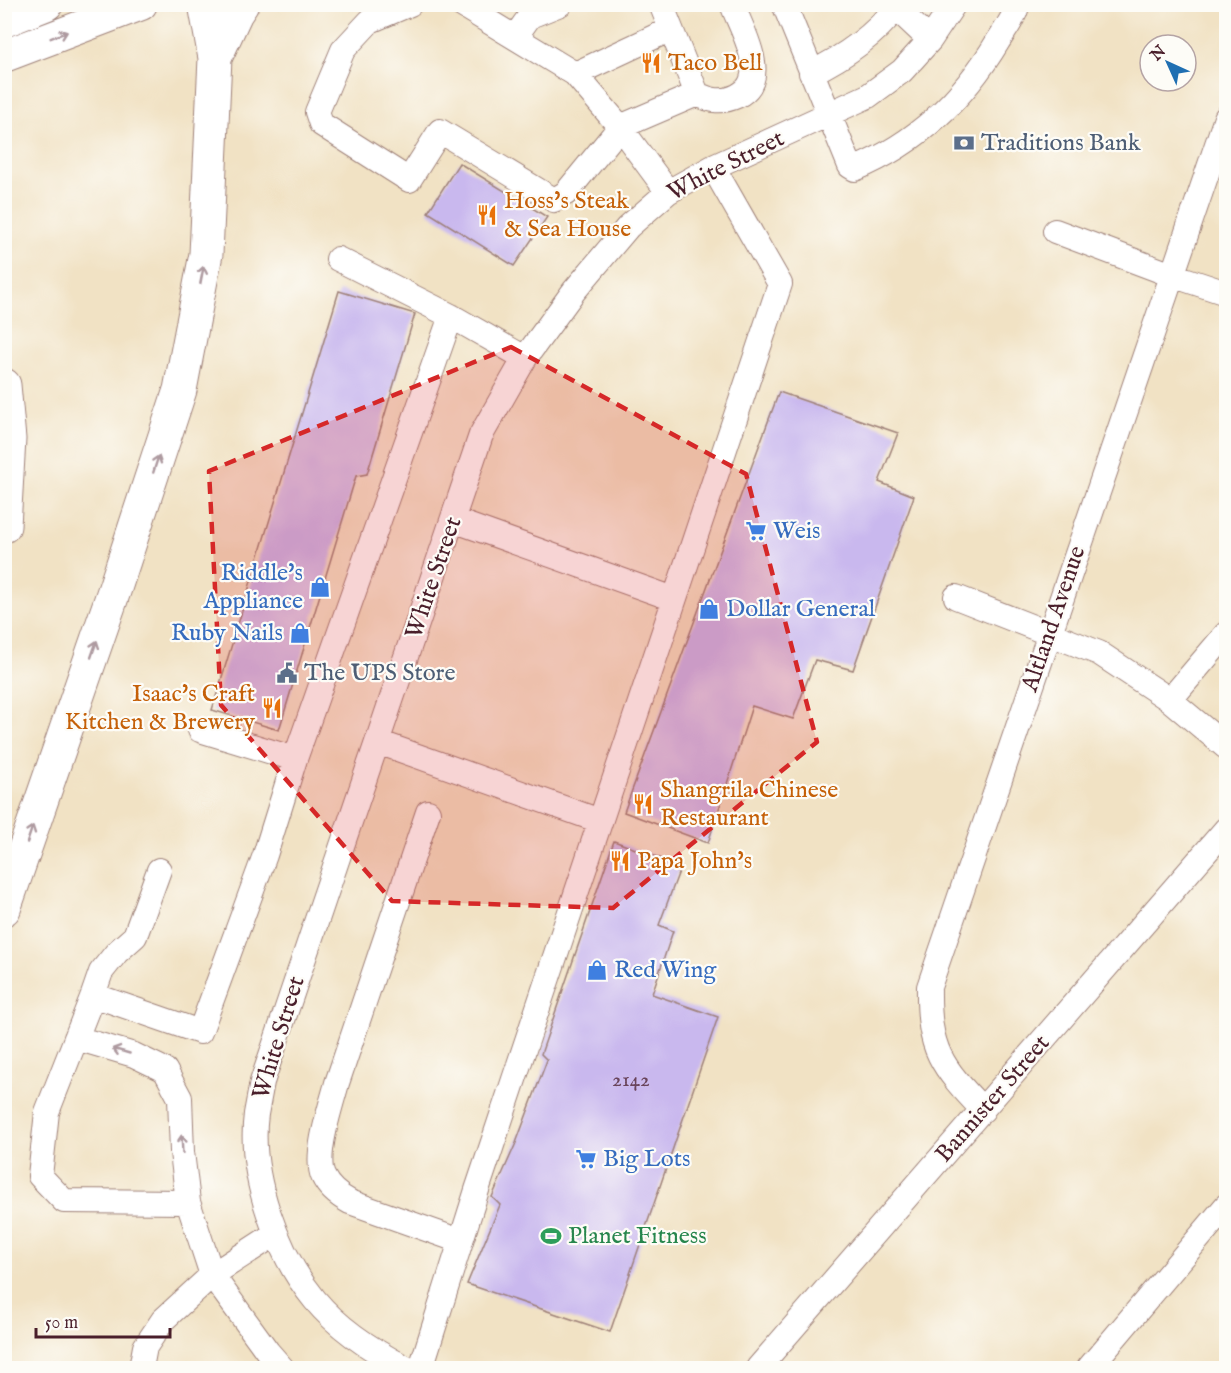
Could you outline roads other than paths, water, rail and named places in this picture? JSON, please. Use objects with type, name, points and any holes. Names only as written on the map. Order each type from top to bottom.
[{"type":"highway","points":[[4,909],[180,390],[206,254],[215,58],[205,4]]},
{"type":"highway","points":[[215,58],[242,4]]},
{"type":"highway","points":[[4,385],[9,439],[4,526]]},
{"type":"main road","points":[[4,21],[47,4]]},
{"type":"main road","points":[[4,56],[141,4]]},
{"type":"street","points":[[410,4],[370,21],[344,50],[317,112],[321,124],[409,180],[440,131],[554,200],[566,193],[620,127],[697,94]]},
{"type":"street","points":[[460,4],[575,74],[620,127],[668,192]]},
{"type":"street","points":[[515,37],[531,16],[560,4]]},
{"type":"street","points":[[661,4],[697,94],[708,100],[719,101],[745,92],[754,74],[754,63],[732,4]]},
{"type":"street","points":[[784,4],[850,166],[855,169],[901,146],[955,101],[983,66],[1015,14],[1018,4]]},
{"type":"street","name":"White Street","points":[[406,1368],[379,1354],[347,1331],[316,1301],[291,1267],[275,1234],[263,1193],[256,1156],[256,1115],[262,1082],[481,435],[525,358],[574,291],[628,227],[668,192],[713,168],[829,115],[877,90],[902,71],[930,40],[954,4]]},
{"type":"street","points":[[811,73],[833,62],[856,45],[886,21],[895,6],[930,40]]},
{"type":"street","points":[[575,74],[671,29]]},
{"type":"street","name":"Altland Avenue","points":[[983,1110],[952,1077],[940,1058],[932,1038],[928,1010],[929,987],[1227,118]]},
{"type":"street","points":[[421,1368],[460,1241],[780,284],[713,168]]},
{"type":"street","points":[[1055,231],[1227,293]]},
{"type":"street","points":[[338,260],[451,316],[525,358]]},
{"type":"street","points":[[93,995],[200,1032],[265,855],[295,759],[451,316]]},
{"type":"street","points":[[453,520],[674,599]]},
{"type":"street","points":[[956,597],[1099,653],[1170,699],[1227,747]]},
{"type":"street","points":[[1170,699],[1227,634]]},
{"type":"street","points":[[200,730],[295,759]]},
{"type":"street","points":[[378,742],[600,821]]},
{"type":"street","points":[[428,812],[337,1083],[327,1119],[321,1161],[322,1174],[329,1186],[350,1202],[460,1241]]},
{"type":"street","name":"Bannister Street","points":[[758,1368],[1227,830]]},
{"type":"street","points":[[159,870],[135,936],[117,952],[102,972],[47,1112],[40,1176],[64,1201],[188,1202]]},
{"type":"street","points":[[76,1038],[134,1055],[165,1070],[180,1098],[182,1152],[188,1202],[212,1275],[282,1368]]},
{"type":"street","points":[[1089,1368],[1227,1206]]},
{"type":"street","points":[[141,1368],[145,1347],[163,1320],[212,1275],[275,1234]]},
{"type":"place","name":"Taco Bell","points":[[651,63]]},
{"type":"place","name":"Traditions Bank","points":[[964,143]]},
{"type":"place","name":"Hoss's Steak & Sea House","points":[[487,215]]},
{"type":"place","name":"Weis","points":[[756,531]]},
{"type":"place","name":"Riddle's Appliance","points":[[320,587]]},
{"type":"place","name":"Dollar General","points":[[709,609]]},
{"type":"place","name":"Ruby Nails","points":[[300,633]]},
{"type":"place","name":"The UPS Store","points":[[287,673]]},
{"type":"place","name":"Isaac's Craft Kitchen & Brewery","points":[[272,708]]},
{"type":"place","name":"Shangrila Chinese Restaurant","points":[[643,804]]},
{"type":"place","name":"Papa John's","points":[[620,861]]},
{"type":"place","name":"Red Wing","points":[[597,970]]},
{"type":"place","name":"Big Lots","points":[[586,1159]]},
{"type":"place","name":"Planet Fitness","points":[[551,1236]]}]
